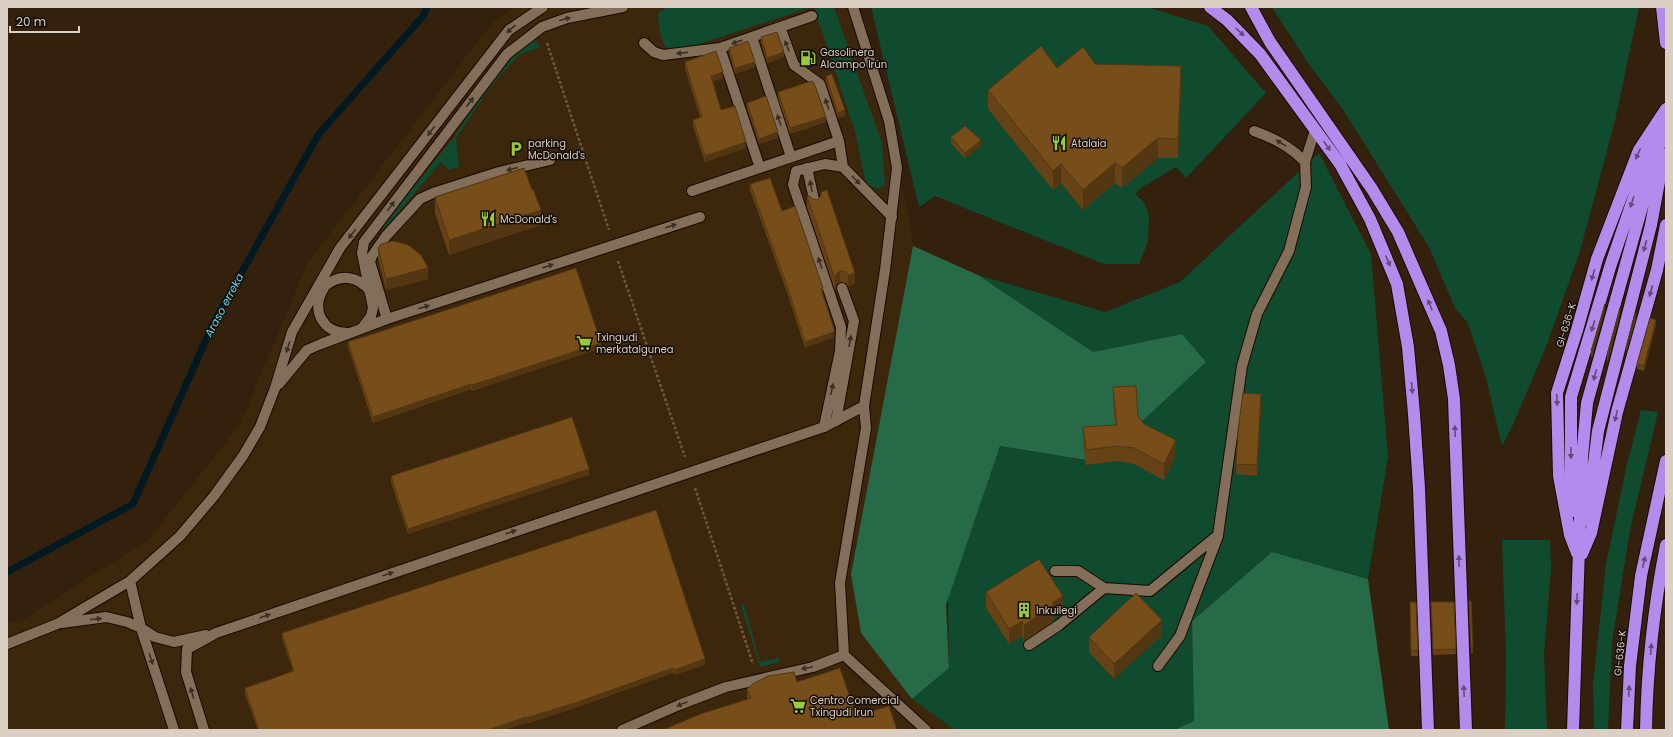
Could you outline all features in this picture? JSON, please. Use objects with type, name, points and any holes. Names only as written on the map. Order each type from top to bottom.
[{"type":"highway","points":[[1210,7],[1227,20],[1260,54],[1340,164],[1370,219],[1397,284],[1408,347],[1414,414],[1419,488],[1428,730]]},
{"type":"highway","points":[[1251,7],[1270,42],[1372,189],[1398,232],[1441,331],[1449,365],[1454,398],[1466,730]]},
{"type":"highway","points":[[1662,7],[1666,43]]},
{"type":"highway","name":"GI-636-K","points":[[1579,560],[1570,535],[1559,476],[1556,393],[1577,330],[1597,260],[1639,150],[1666,109]]},
{"type":"highway","name":"GI-636-K","points":[[1579,560],[1571,483],[1571,397],[1612,264],[1648,156],[1666,114]]},
{"type":"highway","name":"GI-636-K","points":[[1573,730],[1574,656],[1582,457],[1588,403],[1666,122]]},
{"type":"highway","name":"GI-636-K","points":[[1579,560],[1586,528],[1598,431],[1651,225],[1666,139]]},
{"type":"highway","name":"GI-636-K","points":[[1579,560],[1591,533],[1617,412],[1657,270],[1666,225]]},
{"type":"highway","name":"GI-636-K","points":[[1627,730],[1630,666],[1641,576],[1666,461]]},
{"type":"highway","points":[[1646,730],[1651,644],[1666,545]]},
{"type":"street","points":[[7,644],[57,624],[130,581],[180,536],[214,496],[243,456],[260,427],[275,388],[292,332],[340,248],[509,30],[543,7]]},
{"type":"street","points":[[329,267],[318,302],[318,311],[321,319],[327,326],[334,330],[343,333],[355,331],[366,324],[371,316],[373,308],[373,299],[362,253],[364,242],[507,54],[542,27],[579,12],[623,7]]},
{"type":"street","points":[[853,7],[889,121],[897,168],[892,217],[864,406],[866,428],[840,583],[844,655],[926,730]]},
{"type":"street","points":[[644,43],[654,52],[662,56],[720,48],[812,16]]},
{"type":"street","points":[[780,27],[794,65],[820,84],[839,141],[843,167],[892,217]]},
{"type":"street","points":[[752,37],[791,158]]},
{"type":"street","points":[[720,48],[760,168]]},
{"type":"street","points":[[1158,666],[1180,636],[1218,534],[1242,366],[1257,314],[1289,251],[1306,187],[1305,162],[1315,130]]},
{"type":"street","points":[[1254,131],[1270,136],[1295,151],[1305,162]]},
{"type":"street","points":[[692,191],[839,141]]},
{"type":"street","points":[[387,319],[370,262],[372,256],[386,236],[420,199],[433,193],[499,172],[550,160]]},
{"type":"street","points":[[824,427],[840,351],[841,328],[793,185],[796,171],[825,164],[843,167]]},
{"type":"street","points":[[807,168],[815,204]]},
{"type":"street","points":[[275,388],[307,350],[387,319],[700,217]]},
{"type":"street","points":[[308,304],[335,279],[348,277],[357,280],[364,284],[370,291]]},
{"type":"street","points":[[836,421],[854,321],[842,288]]},
{"type":"street","points":[[57,624],[106,617],[127,622],[155,636],[174,642],[216,633],[824,427],[864,406]]},
{"type":"street","points":[[1055,571],[1078,571],[1104,588],[1150,591],[1218,534]]},
{"type":"street","points":[[130,581],[141,628],[174,730]]},
{"type":"street","points":[[1029,645],[1059,626],[1104,588]]},
{"type":"street","points":[[204,730],[186,672],[187,649],[216,633]]},
{"type":"street","points":[[622,730],[679,705],[726,687],[813,667],[844,655]]},
{"type":"path","points":[[542,27],[607,224],[616,244],[617,258],[682,450],[692,472],[693,482],[753,664]]},
{"type":"shaded area","name":"Txingudi merkatalgunea","points":[[516,7],[849,7],[907,205],[913,246],[851,574],[912,699],[955,730],[7,730],[7,624],[24,619],[149,539],[240,424],[308,262],[492,23]]},
{"type":"green space","points":[[667,7],[812,7],[675,52],[664,46],[659,28],[658,13]]},
{"type":"green space","points":[[814,7],[834,7],[882,143],[885,185],[879,189],[866,184],[855,132]]},
{"type":"green space","points":[[871,7],[1147,7],[1208,26],[1266,93],[1186,178],[1176,167],[1145,185],[1135,194],[1143,201],[1149,215],[1148,242],[1139,264],[1104,264],[935,196],[919,207]]},
{"type":"green space","points":[[1272,7],[1639,7],[1615,121],[1580,251],[1546,347],[1512,427],[1502,446],[1486,378],[1468,323],[1455,308],[1429,247],[1344,111],[1308,63]]},
{"type":"green space","points":[[534,39],[540,47],[520,54],[491,86],[456,138],[459,167],[449,170],[441,162],[384,229],[381,227],[454,137],[487,85],[519,49]]},
{"type":"green space","points":[[1319,153],[1371,254],[1388,457],[1368,579],[1272,552],[1192,621],[1194,721],[1174,730],[955,730],[912,699],[949,668],[948,597],[1000,446],[1098,462],[1182,334],[1093,352],[978,275],[1105,312],[1180,282]]},
{"type":"green space","points":[[913,246],[978,275],[1093,352],[1182,334],[1206,362],[1098,462],[1000,446],[946,605],[949,668],[912,699],[861,633],[851,574]]},
{"type":"green space","points":[[1641,410],[1658,412],[1630,530],[1612,642],[1608,730],[1594,730],[1593,684],[1606,564],[1627,464]]},
{"type":"green space","points":[[1502,540],[1550,540],[1551,569],[1544,653],[1547,730],[1505,730],[1506,653]]},
{"type":"green space","points":[[1272,552],[1368,579],[1389,730],[1174,730],[1194,721],[1192,621]]},
{"type":"green space","points":[[744,604],[760,662],[779,658],[779,662],[760,667],[741,605]]},
{"type":"building","points":[[777,32],[784,52],[767,58],[761,37]]},
{"type":"building","points":[[748,41],[755,62],[735,68],[729,48]]},
{"type":"building","name":"Atalaia","points":[[1041,46],[1057,68],[1083,47],[1095,64],[1181,66],[1178,139],[1158,138],[1122,168],[1115,163],[1083,190],[1061,164],[1053,171],[988,90]]},
{"type":"building","points":[[716,51],[723,72],[711,76],[721,110],[735,106],[746,142],[705,156],[693,120],[702,117],[685,62]]},
{"type":"building","points":[[832,74],[845,110],[838,113],[826,76]]},
{"type":"building","points":[[812,81],[826,117],[790,128],[778,92]]},
{"type":"building","points":[[766,96],[778,132],[759,139],[747,103]]},
{"type":"building","points":[[965,126],[981,140],[965,153],[951,137]]},
{"type":"building","name":"McDonald's","points":[[524,168],[541,210],[449,240],[435,197]]},
{"type":"building","points":[[770,178],[782,211],[795,206],[823,288],[821,289],[834,329],[834,332],[805,342],[789,292],[750,184]]},
{"type":"building","points":[[827,190],[855,273],[848,275],[846,272],[840,271],[837,273],[835,279],[807,196],[817,200],[821,196],[821,192]]},
{"type":"building","points":[[393,241],[408,245],[421,255],[428,268],[386,279],[378,248],[381,244]]},
{"type":"building","points":[[576,268],[601,343],[373,417],[348,342]]},
{"type":"building","points":[[1605,304],[1592,351],[1591,351]]},
{"type":"building","points":[[1620,308],[1608,356],[1607,355]]},
{"type":"building","points":[[1635,313],[1636,313],[1626,348]]},
{"type":"building","points":[[1650,318],[1656,320],[1644,366],[1637,364]]},
{"type":"building","points":[[1136,386],[1138,416],[1144,424],[1176,440],[1164,464],[1134,448],[1117,446],[1086,450],[1083,427],[1117,425],[1113,387]]},
{"type":"building","points":[[1243,393],[1261,394],[1257,465],[1236,464],[1238,431]]},
{"type":"building","points":[[572,417],[589,469],[408,529],[391,476]]},
{"type":"building","points":[[656,510],[705,659],[674,670],[673,668],[575,703],[488,730],[259,730],[245,688],[294,671],[282,633]]},
{"type":"building","name":"Inkuilegi","points":[[1039,559],[1063,596],[1052,603],[1054,605],[1024,625],[1022,621],[1009,629],[986,592]]},
{"type":"building","points":[[1136,593],[1162,620],[1114,664],[1089,637]]},
{"type":"building","points":[[1469,601],[1471,601],[1473,648],[1471,648]]},
{"type":"building","points":[[1410,602],[1416,602],[1418,650],[1411,651]]},
{"type":"building","points":[[1431,602],[1454,602],[1456,649],[1433,650]]},
{"type":"building","points":[[840,668],[856,716],[889,706],[897,730],[663,730],[698,715],[751,698],[747,689],[768,676],[794,672],[797,682]]},
{"type":"waterway","name":"Araso erreka","points":[[7,572],[133,504],[213,324],[318,135],[423,16],[427,7]]},
{"type":"place","name":"Gasolinera Alcampo Irún","points":[[808,58]]},
{"type":"place","name":"Atalaia","points":[[1059,143]]},
{"type":"place","name":"parking McDonald's","points":[[516,149]]},
{"type":"place","name":"McDonald's","points":[[488,219]]},
{"type":"place","name":"Txingudi merkatalgunea","points":[[584,343]]},
{"type":"place","name":"Inkuilegi","points":[[1024,610]]},
{"type":"place","name":"Centro Comercial Txingudi Irun","points":[[798,706]]}]
